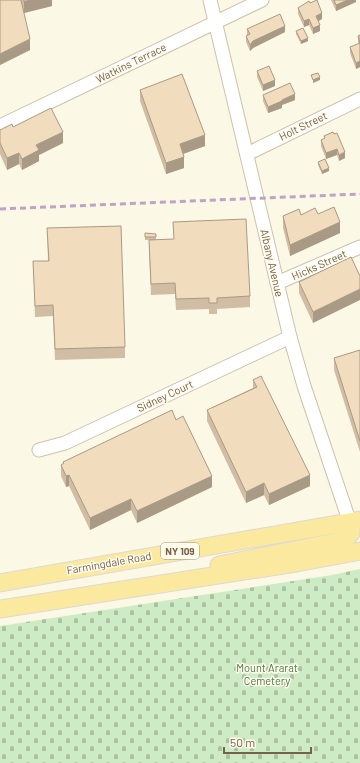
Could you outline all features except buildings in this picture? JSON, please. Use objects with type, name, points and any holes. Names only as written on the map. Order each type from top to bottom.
[{"type":"main road","name":"Farmingdale Road","points":[[0,583],[355,521]]},
{"type":"main road","points":[[154,585],[186,572],[345,540],[351,533],[355,521]]},
{"type":"main road","points":[[0,609],[296,564],[360,551]]},
{"type":"street","name":"Albany Avenue","points":[[210,0],[290,337],[304,386],[355,521]]},
{"type":"street","name":"Watkins Terrace","points":[[0,126],[262,0]]},
{"type":"street","name":"Holt Street","points":[[247,154],[360,99]]},
{"type":"street","name":"Hicks Street","points":[[277,283],[360,247]]},
{"type":"street","name":"Sidney Court","points":[[39,450],[65,443],[290,337]]},
{"type":"green space","name":"Mount Ararat Cemetery","points":[[360,569],[360,763],[0,763],[0,626],[332,575]]},
{"type":"railway","points":[[0,209],[360,194]]}]
